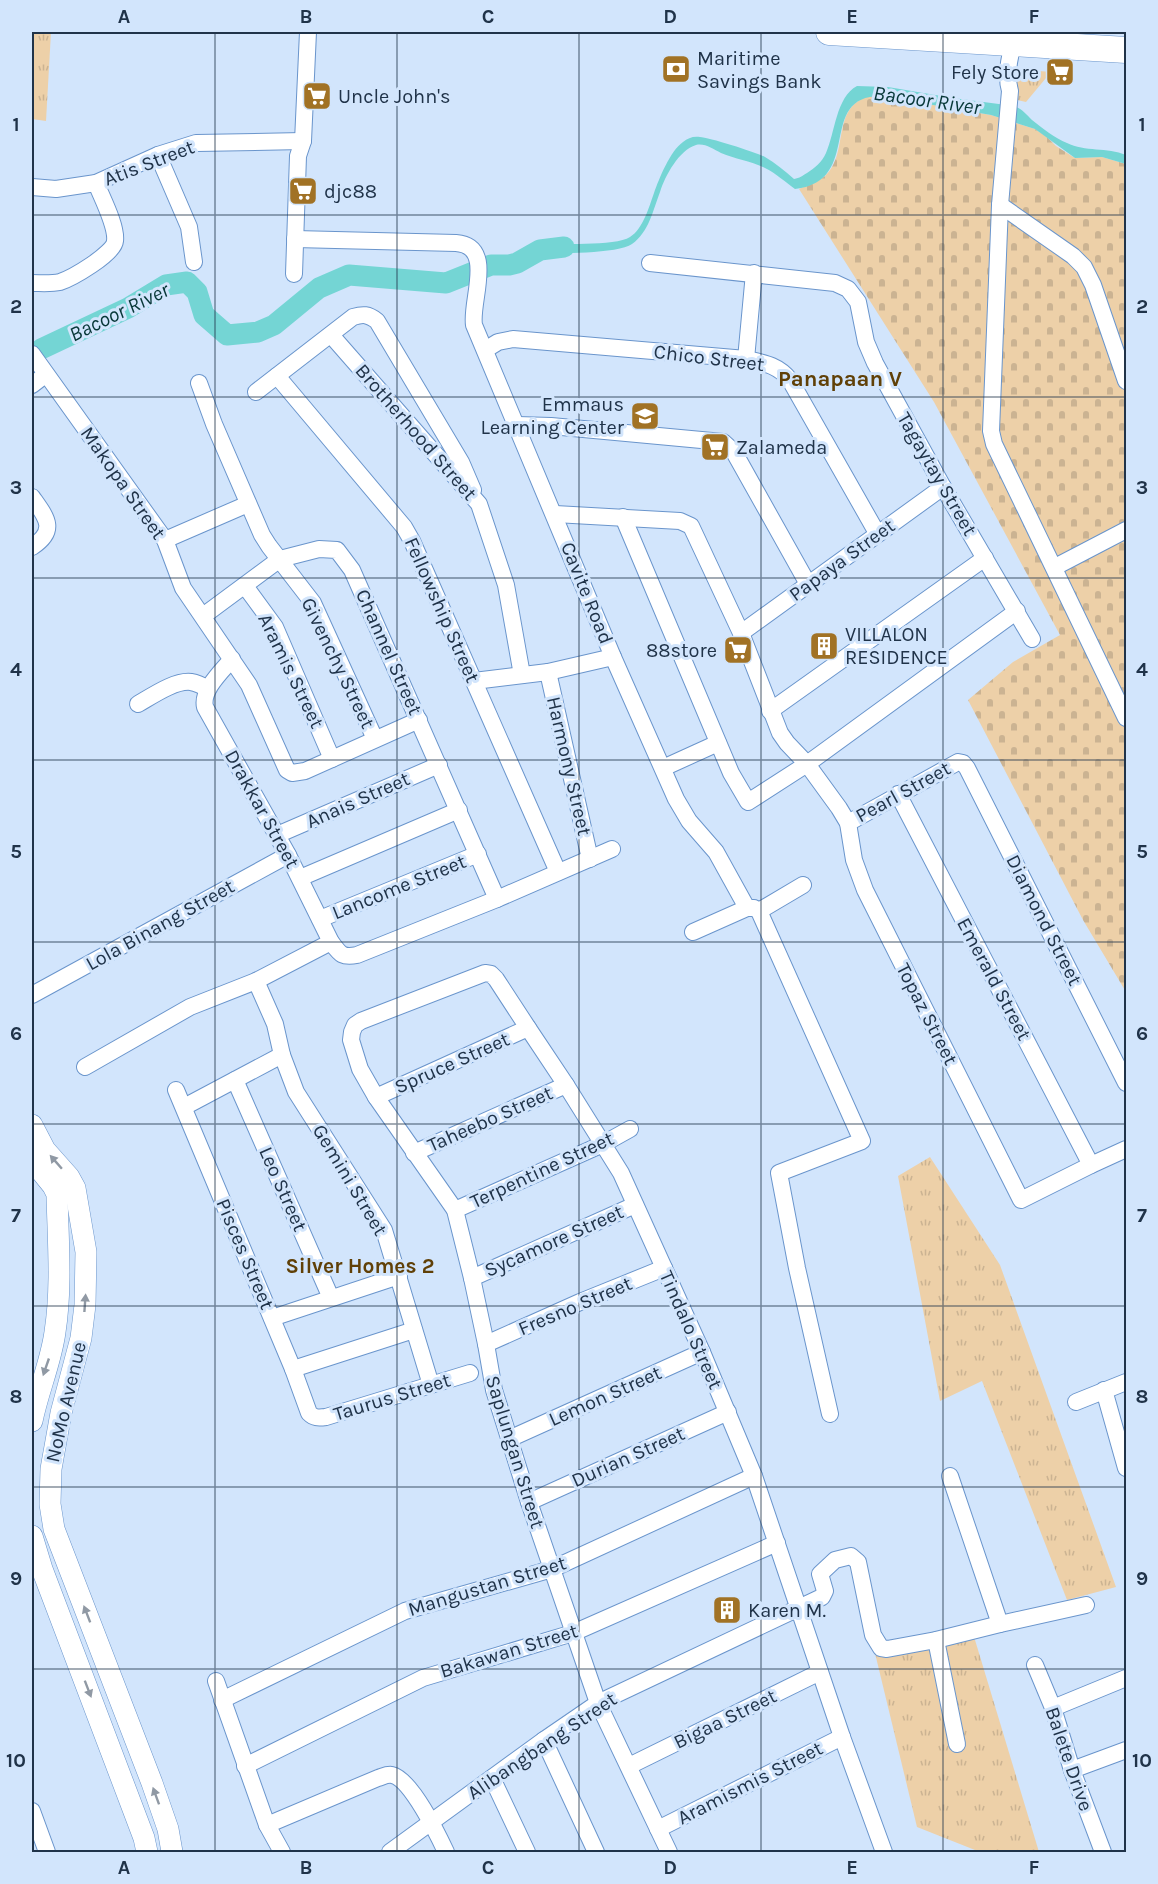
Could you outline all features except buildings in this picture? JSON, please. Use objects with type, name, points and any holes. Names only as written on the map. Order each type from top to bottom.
[{"type":"highway","points":[[829,32],[1016,38],[1126,50]]},
{"type":"main road","name":"NoMo Avenue","points":[[32,1125],[45,1150],[69,1177],[75,1188],[86,1252],[85,1305],[81,1338],[61,1413],[51,1469],[50,1504],[54,1529],[152,1783],[168,1829],[172,1852]]},
{"type":"main road","name":"NoMo Avenue","points":[[32,1160],[57,1194],[59,1256],[56,1331],[32,1421]]},
{"type":"main road","points":[[32,1536],[42,1569],[144,1838],[147,1852]]},
{"type":"street","points":[[298,32],[299,146]]},
{"type":"street","points":[[294,274],[299,146],[308,32]]},
{"type":"street","points":[[1016,38],[1007,95],[990,431],[994,444],[1126,718]]},
{"type":"street","name":"Atis Street","points":[[32,187],[56,189],[96,183],[158,155],[196,142],[299,146]]},
{"type":"street","points":[[158,155],[189,227],[194,262]]},
{"type":"street","points":[[32,283],[63,281],[110,251],[115,243],[115,233],[96,183]]},
{"type":"street","points":[[1000,205],[1073,256],[1084,267],[1093,285],[1126,381]]},
{"type":"street","name":"Cavite Road","points":[[295,239],[466,244],[472,249],[478,268],[473,318],[484,350],[555,514],[613,657],[676,799],[689,821],[716,852],[753,909],[862,1141],[779,1173],[797,1268],[830,1414]]},
{"type":"street","name":"Tagaytay Street","points":[[650,263],[835,283],[848,289],[858,302],[866,342],[875,363],[943,487],[1032,639]]},
{"type":"street","points":[[746,359],[754,273]]},
{"type":"street","points":[[256,392],[353,318],[370,315],[377,321],[462,462],[479,504]]},
{"type":"street","name":"Brotherhood Street","points":[[331,335],[479,504],[506,585],[522,675]]},
{"type":"street","name":"Chico Street","points":[[484,350],[498,342],[513,339],[746,359],[773,365],[782,370],[790,380],[877,533]]},
{"type":"street","name":"Makopa Street","points":[[32,354],[38,380],[165,540],[183,588],[249,685],[287,770],[298,774],[332,759]]},
{"type":"street","name":"Fellowship Street","points":[[277,376],[408,534],[419,554],[558,872]]},
{"type":"street","name":"Givenchy Street","points":[[199,383],[214,424],[262,535],[313,603],[375,739]]},
{"type":"street","points":[[517,425],[723,442],[734,452],[808,584]]},
{"type":"street","name":"Papaya Street","points":[[741,633],[943,487]]},
{"type":"street","points":[[32,497],[46,520],[48,529],[45,536],[32,547]]},
{"type":"street","points":[[165,540],[248,504]]},
{"type":"street","points":[[555,514],[680,521],[691,526],[741,633],[770,711],[787,743],[807,764],[848,823]]},
{"type":"street","points":[[623,517],[731,773],[748,802],[807,764],[1017,611]]},
{"type":"street","points":[[1055,567],[1126,531]]},
{"type":"street","name":"Channel Street","points":[[203,616],[280,559],[319,549],[337,550],[352,570],[497,899]]},
{"type":"street","points":[[770,711],[985,558]]},
{"type":"street","name":"Aramis Street","points":[[245,586],[274,627],[332,759]]},
{"type":"street","points":[[474,681],[548,672],[613,657]]},
{"type":"street","points":[[138,704],[182,682],[190,682],[208,689],[232,659]]},
{"type":"street","name":"Harmony Street","points":[[548,672],[590,859]]},
{"type":"street","name":"Drakkar Street","points":[[208,689],[205,707],[288,855],[331,942],[340,954],[348,957],[357,955],[497,899]]},
{"type":"street","points":[[332,759],[419,720]]},
{"type":"street","points":[[663,768],[718,743]]},
{"type":"street","name":"Pearl Street","points":[[848,823],[957,762]]},
{"type":"street","name":"Diamond Street","points":[[957,762],[963,763],[967,768],[1126,1083]]},
{"type":"street","name":"Anais Street","points":[[277,835],[439,765]]},
{"type":"street","name":"Emerald Street","points":[[898,794],[1091,1164]]},
{"type":"street","points":[[300,878],[459,810]]},
{"type":"street","name":"Topaz Street","points":[[848,823],[854,860],[865,890],[1021,1200],[1091,1164]]},
{"type":"street","points":[[497,899],[612,849]]},
{"type":"street","name":"Lancome Street","points":[[320,919],[478,854]]},
{"type":"street","name":"Lola Binang Street","points":[[32,995],[288,855]]},
{"type":"street","points":[[693,932],[753,909],[803,885]]},
{"type":"street","points":[[85,1067],[190,1006],[256,981],[331,942]]},
{"type":"street","name":"Tindalo Street","points":[[355,1025],[369,1017],[485,973],[491,974],[566,1085],[621,1173],[728,1412],[754,1476],[842,1737],[884,1852]]},
{"type":"street","name":"Gemini Street","points":[[256,981],[275,1024],[282,1055],[296,1092],[384,1230],[431,1385]]},
{"type":"street","name":"Saplungan Street","points":[[355,1025],[351,1040],[360,1069],[376,1097],[455,1210],[472,1278],[494,1390],[529,1502],[598,1702],[669,1852]]},
{"type":"street","name":"Spruce Street","points":[[376,1097],[528,1028]]},
{"type":"street","points":[[184,1107],[282,1055]]},
{"type":"street","name":"Leo Street","points":[[235,1080],[332,1298]]},
{"type":"street","name":"Taheebo Street","points":[[414,1153],[566,1085]]},
{"type":"street","name":"Pisces Street","points":[[176,1090],[272,1318],[309,1413],[313,1417]]},
{"type":"street","name":"Terpentine Street","points":[[455,1210],[630,1130]]},
{"type":"street","points":[[1091,1164],[1126,1149]]},
{"type":"street","name":"Sycamore Street","points":[[472,1278],[635,1205]]},
{"type":"street","name":"Fresno Street","points":[[486,1344],[664,1268]]},
{"type":"street","points":[[272,1318],[399,1276]]},
{"type":"street","points":[[293,1369],[414,1330]]},
{"type":"street","name":"Lemon Street","points":[[509,1439],[702,1352]]},
{"type":"street","name":"Taurus Street","points":[[313,1417],[326,1417],[470,1373]]},
{"type":"street","points":[[1076,1402],[1126,1382]]},
{"type":"street","points":[[1104,1390],[1125,1462]]},
{"type":"street","name":"Durian Street","points":[[529,1502],[728,1412]]},
{"type":"street","name":"Mangustan Street","points":[[222,1701],[405,1611],[552,1569],[754,1476]]},
{"type":"street","points":[[950,1476],[1000,1624]]},
{"type":"street","name":"Bakawan Street","points":[[245,1766],[423,1678],[573,1633],[777,1543]]},
{"type":"street","name":"Alibangbang Street","points":[[390,1852],[598,1702],[822,1597],[825,1591],[820,1574],[835,1560],[851,1556],[858,1562],[873,1635],[881,1648],[887,1649],[936,1640]]},
{"type":"street","points":[[957,1744],[936,1640],[1086,1605]]},
{"type":"street","name":"Balete Drive","points":[[1035,1665],[1053,1708],[1072,1770],[1103,1852]]},
{"type":"street","name":"Bigaa Street","points":[[630,1766],[820,1672]]},
{"type":"street","points":[[1053,1708],[1126,1678]]},
{"type":"street","points":[[216,1681],[267,1826],[282,1852]]},
{"type":"street","name":"Aramismis Street","points":[[658,1829],[842,1737]]},
{"type":"street","points":[[544,1740],[596,1852]]},
{"type":"street","points":[[1072,1770],[1126,1750]]},
{"type":"street","points":[[267,1826],[386,1775],[394,1775],[406,1785],[432,1822],[446,1852]]},
{"type":"street","points":[[492,1778],[527,1852]]},
{"type":"street","points":[[32,1811],[48,1852]]},
{"type":"green space","points":[[32,32],[51,32],[46,121],[32,119]]},
{"type":"green space","points":[[1015,69],[1051,72],[1026,102],[1013,99]]},
{"type":"green space","points":[[869,96],[881,96],[991,115],[1035,129],[1075,158],[1102,157],[1126,164],[1126,992],[1083,920],[968,700],[1013,662],[1060,635],[934,402],[799,189],[825,176],[837,155],[849,110],[857,102]]},
{"type":"green space","points":[[930,1157],[1000,1265],[1116,1587],[1067,1600],[982,1381],[940,1401],[898,1176]]},
{"type":"green space","points":[[972,1630],[1039,1852],[980,1852],[917,1827],[874,1649]]},
{"type":"water","points":[[857,86],[888,87],[1014,106],[1062,141],[1081,148],[1126,155],[1126,164],[1102,157],[1075,158],[1035,129],[991,115],[881,96],[861,100],[850,109],[843,123],[836,156],[829,171],[816,183],[795,189],[760,166],[706,146],[696,145],[684,152],[669,171],[643,233],[632,244],[614,250],[536,254],[535,246],[612,242],[630,237],[642,223],[648,211],[669,158],[678,146],[691,138],[705,138],[753,152],[769,159],[794,179],[801,177],[815,167],[824,156],[840,107],[850,91]]},
{"type":"waterway","name":"Bacoor River","points":[[41,349],[128,308],[166,285],[187,282],[197,292],[204,315],[227,335],[258,332],[274,325],[319,288],[349,275],[446,283],[491,265],[517,263],[540,250],[564,247]]},
{"type":"place","name":"Maritime Savings Bank","points":[[676,69]]},
{"type":"place","name":"Fely Store","points":[[1060,72]]},
{"type":"place","name":"Uncle John's","points":[[317,96]]},
{"type":"place","name":"djc88","points":[[303,191]]},
{"type":"place","name":"Emmaus Learning Center","points":[[645,416]]},
{"type":"place","name":"Zalameda","points":[[715,447]]},
{"type":"place","name":"VILLALON RESIDENCE","points":[[824,646]]},
{"type":"place","name":"88store","points":[[738,650]]},
{"type":"place","name":"Karen M.","points":[[727,1610]]},
{"type":"district","name":"Panapaan V","points":[[840,379]]},
{"type":"district","name":"Silver Homes 2","points":[[360,1266]]}]
